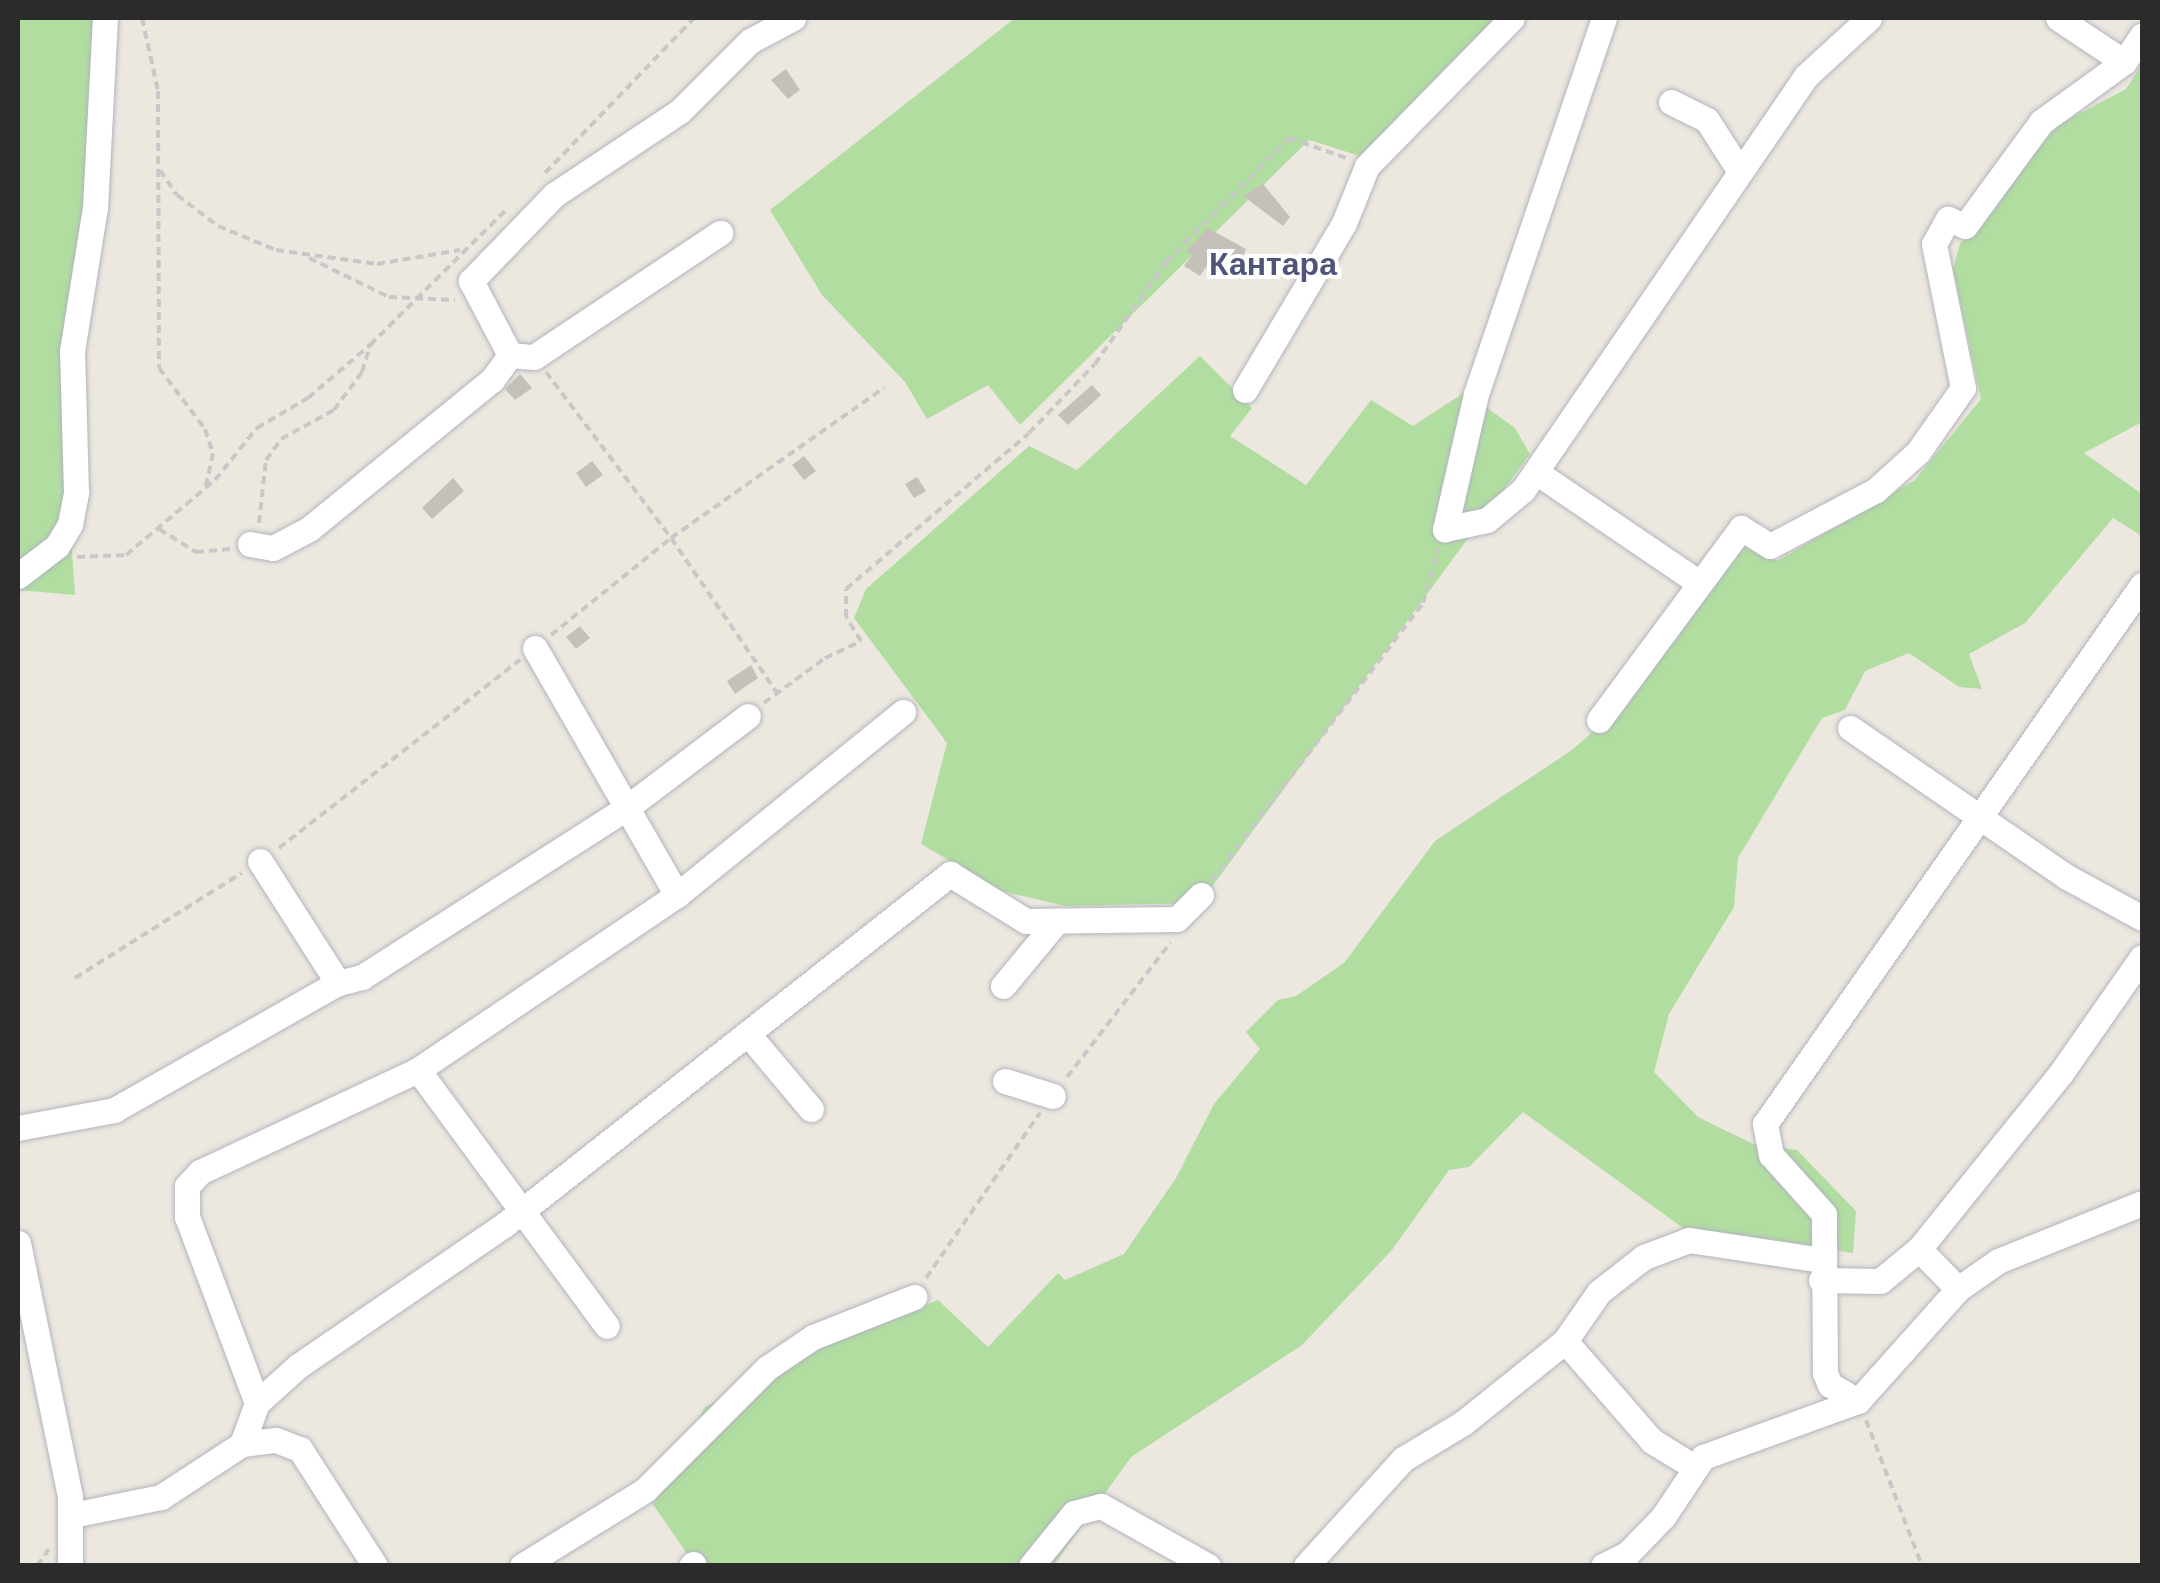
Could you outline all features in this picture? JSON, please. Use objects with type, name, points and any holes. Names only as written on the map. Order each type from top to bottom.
[{"type":"street","points":[[18,576],[57,546],[70,524],[76,492],[72,351],[96,208],[105,18]]},
{"type":"street","points":[[522,356],[470,282],[554,195],[680,112],[750,41],[793,18]]},
{"type":"street","points":[[1246,390],[1344,223],[1367,166],[1512,18]]},
{"type":"street","points":[[1604,18],[1476,394],[1444,529],[1488,520],[1536,472],[1738,170],[1806,76],[1869,18]]},
{"type":"street","points":[[2058,18],[2124,62]]},
{"type":"street","points":[[1600,720],[1741,528],[1770,546],[1876,490],[1918,452],[1963,388],[1934,244],[1948,219],[1965,226],[2041,122],[2124,62],[2142,34]]},
{"type":"street","points":[[1671,102],[1707,120],[1738,170]]},
{"type":"street","points":[[250,544],[273,548],[309,529],[522,356],[720,233]]},
{"type":"street","points":[[1536,472],[1698,582]]},
{"type":"street","points":[[1858,1402],[1830,1385],[1825,1372],[1824,1214],[1771,1155],[1765,1124],[2142,585]]},
{"type":"street","points":[[535,648],[677,895]]},
{"type":"street","points":[[257,1403],[187,1217],[187,1186],[200,1172],[418,1070],[677,895],[902,712]]},
{"type":"street","points":[[18,1128],[114,1110],[338,982],[362,977],[629,806],[748,716]]},
{"type":"street","points":[[1850,728],[2067,877],[2142,918]]},
{"type":"street","points":[[260,862],[338,982]]},
{"type":"street","points":[[242,1444],[257,1403],[298,1366],[525,1208],[950,874],[1026,922],[1177,918],[1201,895]]},
{"type":"street","points":[[1003,986],[1057,922]]},
{"type":"street","points":[[1306,1566],[1403,1460],[1464,1424],[1565,1342],[1599,1292],[1666,1246],[1714,1242],[1880,1281],[1919,1249],[2142,958]]},
{"type":"street","points":[[748,1034],[810,1109]]},
{"type":"street","points":[[418,1070],[525,1208],[607,1326]]},
{"type":"street","points":[[1005,1081],[1052,1096]]},
{"type":"street","points":[[1603,1566],[1628,1553],[1663,1517],[1692,1465],[1858,1402],[1958,1289],[1998,1261],[2142,1203]]},
{"type":"street","points":[[18,1243],[72,1515],[70,1566]]},
{"type":"street","points":[[1919,1249],[1958,1289]]},
{"type":"street","points":[[522,1566],[645,1490],[767,1368],[812,1337],[914,1297]]},
{"type":"street","points":[[1565,1342],[1652,1441],[1692,1465]]},
{"type":"street","points":[[72,1515],[161,1497],[242,1444],[276,1440],[300,1449],[375,1566]]},
{"type":"street","points":[[1031,1566],[1074,1513],[1101,1506],[1208,1566]]},
{"type":"path","points":[[142,18],[158,91],[159,368],[205,429],[213,453],[206,487]]},
{"type":"path","points":[[533,185],[694,18]]},
{"type":"path","points":[[748,716],[861,641],[846,617],[846,590],[1029,433],[1095,364],[1166,262],[1289,138],[1367,166]]},
{"type":"path","points":[[157,166],[177,195],[218,226],[306,256],[371,290],[412,298],[480,301]]},
{"type":"path","points":[[57,546],[85,561],[126,555],[206,487],[256,428],[308,398],[370,345],[412,298],[519,198]]},
{"type":"path","points":[[306,256],[376,264],[463,250]]},
{"type":"path","points":[[158,528],[196,552],[250,544],[258,537],[266,460],[282,439],[334,410],[362,372],[370,345]]},
{"type":"path","points":[[522,356],[672,538],[776,694]]},
{"type":"path","points":[[75,978],[260,862],[672,538],[884,388]]},
{"type":"path","points":[[1858,1402],[1922,1566]]},
{"type":"green space","points":[[18,18],[105,18],[70,524],[75,595],[18,590]]},
{"type":"green space","points":[[1015,18],[1502,18],[1363,157],[1309,140],[1020,425],[988,385],[927,419],[905,382],[822,295],[770,210]]},
{"type":"green space","points":[[2142,64],[2142,422],[2084,453],[2142,494],[2142,536],[2113,518],[2025,623],[1969,654],[1982,689],[1959,687],[1909,653],[1865,671],[1845,710],[1822,718],[1738,858],[1734,907],[1669,1014],[1654,1072],[1698,1117],[1753,1144],[1797,1150],[1856,1211],[1853,1253],[1683,1228],[1523,1112],[1469,1167],[1449,1170],[1392,1250],[1302,1345],[1131,1457],[1054,1565],[695,1565],[652,1503],[705,1407],[844,1337],[938,1300],[988,1347],[1058,1273],[1065,1280],[1124,1254],[1176,1178],[1214,1104],[1260,1049],[1246,1032],[1278,1000],[1296,996],[1344,963],[1435,841],[1572,750],[1621,707],[1747,543],[1777,561],[1915,480],[1981,399],[1953,269],[1960,244],[2058,125],[2126,89]]},
{"type":"green space","points":[[1200,356],[1252,408],[1230,436],[1306,485],[1371,400],[1413,426],[1465,392],[1515,428],[1530,454],[1200,903],[1065,906],[1001,891],[921,844],[947,743],[854,618],[866,589],[1029,446],[1077,470]]},
{"type":"building","points":[[786,69],[800,90],[788,99],[771,80]]},
{"type":"building","points":[[1263,184],[1290,217],[1283,226],[1243,196]]},
{"type":"building","points":[[1208,228],[1246,249],[1237,271],[1212,259],[1200,276],[1184,266],[1192,255],[1186,251]]},
{"type":"building","points":[[520,374],[532,388],[515,400],[505,389]]},
{"type":"building","points":[[1092,385],[1101,395],[1068,425],[1058,415]]},
{"type":"building","points":[[804,456],[816,471],[804,480],[792,465]]},
{"type":"building","points":[[592,461],[603,475],[586,487],[576,473]]},
{"type":"building","points":[[917,477],[926,491],[914,498],[905,484]]},
{"type":"building","points":[[453,478],[464,491],[432,519],[422,508]]},
{"type":"building","points":[[580,626],[590,638],[576,649],[566,637]]},
{"type":"building","points":[[751,665],[758,678],[735,694],[727,681]]},
{"type":"district","name":"Кантара","points":[[1273,262]]}]
